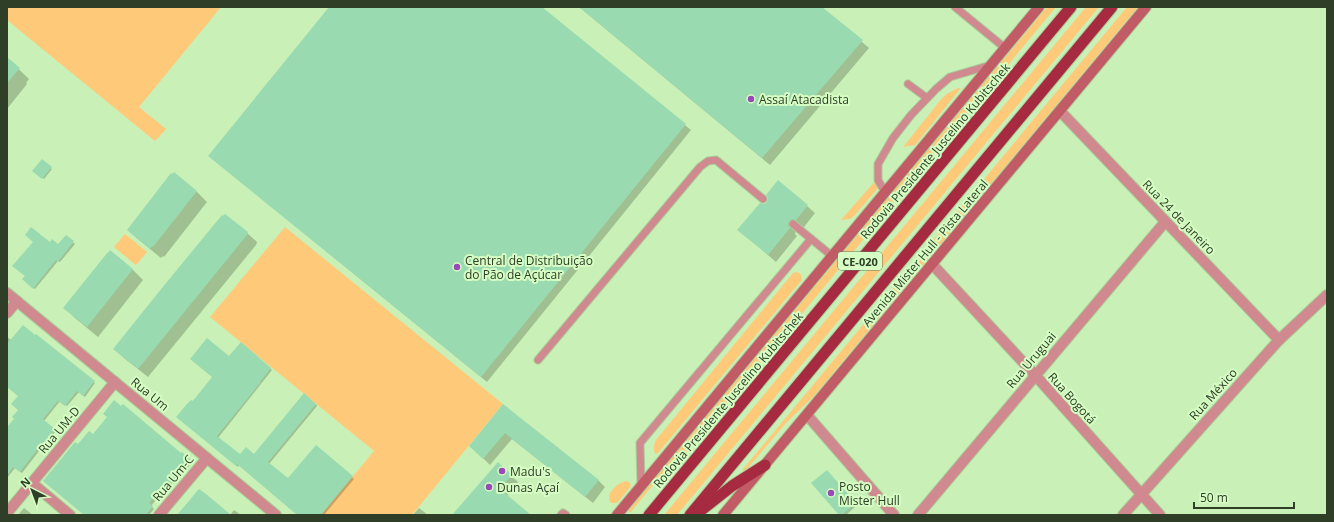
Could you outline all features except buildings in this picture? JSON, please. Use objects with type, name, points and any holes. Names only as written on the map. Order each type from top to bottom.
[{"type":"highway","name":"Rodovia Presidente Juscelino Kubitschek","points":[[649,515],[1071,7]]},
{"type":"highway","name":"CE-020","points":[[690,515],[1112,7]]},
{"type":"highway","points":[[695,515],[732,486],[764,465]]},
{"type":"highway","points":[[640,515],[664,497]]},
{"type":"main road","points":[[617,515],[1039,7]]},
{"type":"main road","name":"Avenida Mister Hull - Pista Lateral","points":[[723,515],[1146,7]]},
{"type":"street","name":"Rua 24 de Janeiro","points":[[1060,112],[1279,340]]},
{"type":"street","name":"Rua Uruguai","points":[[918,515],[1165,222]]},
{"type":"street","name":"Rua Bogotá","points":[[932,264],[1035,375],[1160,515]]},
{"type":"street","name":"Rua Um","points":[[7,293],[276,515]]},
{"type":"street","name":"Rua México","points":[[1123,515],[1279,340],[1327,295]]},
{"type":"street","points":[[7,313],[17,301]]},
{"type":"street","name":"Rua UM-D","points":[[7,512],[115,382]]},
{"type":"street","points":[[807,415],[894,515]]},
{"type":"street","name":"Rua Um-C","points":[[159,515],[207,458]]},
{"type":"street","points":[[32,483],[70,515]]},
{"type":"lane","points":[[955,7],[1005,48]]},
{"type":"lane","points":[[885,192],[878,180],[878,164],[893,138],[911,116],[936,89],[950,77],[991,65]]},
{"type":"lane","points":[[908,84],[927,98]]},
{"type":"lane","points":[[538,360],[700,167],[708,161],[716,160],[762,199]]},
{"type":"lane","points":[[793,224],[832,256]]},
{"type":"lane","points":[[641,485],[640,443],[811,239]]},
{"type":"lane","points":[[561,515],[563,513],[566,515]]},
{"type":"shaded area","points":[[7,7],[221,7],[139,107],[166,129],[155,141],[7,20]]},
{"type":"shaded area","points":[[1047,7],[1056,7],[670,473],[657,480],[629,513],[629,510]]},
{"type":"shaded area","points":[[1086,7],[1099,7],[677,515],[664,515]]},
{"type":"shaded area","points":[[1127,7],[1138,7],[813,397],[786,423],[743,472],[743,469]]},
{"type":"shaded area","points":[[958,88],[961,88],[915,145],[903,147],[943,97]]},
{"type":"shaded area","points":[[876,180],[879,184],[878,188],[854,216],[850,219],[841,220]]},
{"type":"shaded area","points":[[285,227],[503,404],[412,515],[321,515],[374,451],[210,317]]},
{"type":"shaded area","points":[[125,234],[147,252],[136,265],[114,247]]},
{"type":"shaded area","points":[[797,272],[801,275],[801,281],[656,454],[654,445],[656,440],[793,273]]},
{"type":"shaded area","points":[[627,481],[631,486],[618,502],[611,503],[609,496],[613,489]]},
{"type":"place","name":"Assaí Atacadista","points":[[751,99]]},
{"type":"place","name":"Central de Distribuição do Pão de Açúcar","points":[[457,267]]},
{"type":"place","name":"Madu's","points":[[502,471]]},
{"type":"place","name":"Dunas Açaí","points":[[489,487]]},
{"type":"place","name":"Posto Mister Hull","points":[[831,493]]}]
